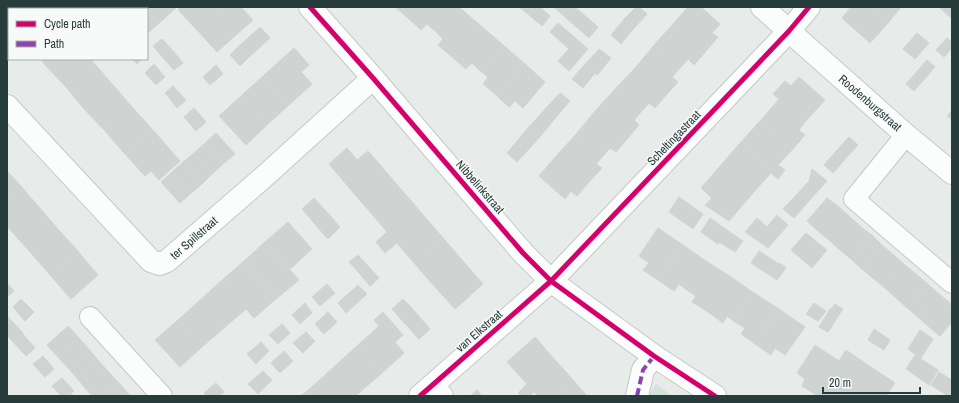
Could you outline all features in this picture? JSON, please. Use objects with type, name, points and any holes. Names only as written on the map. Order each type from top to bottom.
[{"type":"street","name":"Nibbelinkstraat","points":[[310,7],[523,253],[551,281],[654,356],[715,396]]},
{"type":"street","name":"Roodenburgstraat","points":[[762,7],[906,135],[952,173]]},
{"type":"street","name":"Scheltingastraat","points":[[551,281],[789,32],[809,7]]},
{"type":"street","name":"ter Spillstraat","points":[[7,106],[151,261],[160,264],[173,256],[268,174],[373,78]]},
{"type":"street","name":"van Elkstraat","points":[[432,392],[551,281]]},
{"type":"street","points":[[637,396],[643,370],[654,356]]},
{"type":"lane","points":[[906,135],[854,199],[952,283]]},
{"type":"lane","points":[[90,318],[162,396]]},
{"type":"shaded area","points":[[656,384],[672,396],[648,396]]},
{"type":"building","points":[[7,7],[24,7],[8,8],[7,22]]},
{"type":"building","points":[[44,7],[44,8],[23,8]]},
{"type":"building","points":[[104,7],[105,8],[86,8]]},
{"type":"building","points":[[151,7],[148,9],[148,8],[120,8]]},
{"type":"building","points":[[151,7],[176,8],[148,33],[148,9]]},
{"type":"building","points":[[179,7],[223,7],[197,30],[179,11]]},
{"type":"building","points":[[223,7],[241,7],[253,20],[217,52],[197,30]]},
{"type":"building","points":[[395,7],[418,7],[408,18]]},
{"type":"building","points":[[418,7],[456,7],[435,31],[427,24],[421,30],[408,18]]},
{"type":"building","points":[[456,7],[459,7],[480,25],[452,57],[438,45],[443,39],[435,31]]},
{"type":"building","points":[[519,7],[534,7],[528,14]]},
{"type":"building","points":[[534,7],[540,7],[550,16],[542,26],[528,14]]},
{"type":"building","points":[[554,7],[575,7],[566,18]]},
{"type":"building","points":[[575,7],[598,27],[589,38],[566,18]]},
{"type":"building","points":[[636,7],[639,7],[647,14],[635,27],[625,18]]},
{"type":"building","points":[[688,7],[701,7],[720,24],[712,33],[718,37],[707,50],[675,22]]},
{"type":"building","points":[[851,7],[872,7],[889,22],[870,43],[842,18]]},
{"type":"building","points":[[872,7],[901,7],[889,22]]},
{"type":"building","points":[[939,7],[952,7],[952,17],[951,18]]},
{"type":"building","points":[[625,18],[635,27],[621,44],[611,35]]},
{"type":"building","points":[[675,22],[707,50],[694,65],[688,59],[681,67],[655,44]]},
{"type":"building","points":[[558,23],[588,49],[569,71],[558,61],[569,49],[550,32]]},
{"type":"building","points":[[480,25],[502,44],[479,70],[472,63],[466,69],[452,57]]},
{"type":"building","points":[[260,27],[270,38],[248,58],[238,47]]},
{"type":"building","points":[[917,33],[929,43],[922,51],[910,41]]},
{"type":"building","points":[[947,38],[952,42],[952,48],[944,57],[936,50]]},
{"type":"building","points":[[162,39],[173,51],[164,59],[153,46]]},
{"type":"building","points":[[910,41],[922,51],[915,59],[903,49]]},
{"type":"building","points":[[502,44],[524,63],[496,95],[483,84],[488,77],[479,70]]},
{"type":"building","points":[[655,44],[681,67],[672,77],[678,82],[667,94],[636,67]]},
{"type":"building","points":[[238,47],[248,58],[240,66],[230,55]]},
{"type":"building","points":[[294,48],[309,65],[301,72],[312,84],[289,105],[263,76]]},
{"type":"building","points":[[599,49],[611,58],[599,73],[587,62]]},
{"type":"building","points":[[173,51],[183,63],[174,70],[164,59]]},
{"type":"building","points":[[42,60],[53,60],[46,66]]},
{"type":"building","points":[[53,60],[91,60],[94,63],[66,87],[46,66]]},
{"type":"building","points":[[133,60],[141,60],[137,64]]},
{"type":"building","points":[[927,60],[935,67],[914,91],[906,84]]},
{"type":"building","points":[[587,62],[599,73],[597,75],[595,73],[583,88],[572,79]]},
{"type":"building","points":[[94,63],[113,85],[85,110],[66,87]]},
{"type":"building","points":[[524,63],[545,82],[523,108],[515,101],[509,107],[496,95]]},
{"type":"building","points":[[154,64],[165,77],[156,85],[145,73]]},
{"type":"building","points":[[216,65],[223,74],[210,85],[203,77]]},
{"type":"building","points":[[636,67],[667,94],[655,108],[649,103],[642,111],[616,88]]},
{"type":"building","points":[[263,76],[289,105],[267,125],[241,96]]},
{"type":"building","points":[[799,77],[825,100],[805,122],[773,94],[785,81],[791,86]]},
{"type":"building","points":[[113,85],[132,107],[105,131],[85,110]]},
{"type":"building","points":[[173,86],[186,100],[177,108],[165,93]]},
{"type":"building","points":[[616,88],[642,111],[634,120],[639,125],[628,138],[596,110]]},
{"type":"building","points":[[560,93],[570,101],[557,116],[547,107]]},
{"type":"building","points":[[241,96],[267,125],[246,145],[219,116]]},
{"type":"building","points":[[779,99],[805,122],[799,130],[805,135],[792,150],[760,121]]},
{"type":"building","points":[[132,107],[152,129],[124,153],[105,131]]},
{"type":"building","points":[[547,107],[557,116],[539,138],[528,128]]},
{"type":"building","points":[[194,108],[206,122],[196,131],[184,117]]},
{"type":"building","points":[[596,110],[628,138],[616,152],[610,148],[603,156],[577,133]]},
{"type":"building","points":[[952,110],[952,120],[947,116]]},
{"type":"building","points":[[760,121],[792,150],[778,165],[785,170],[778,179],[771,173],[773,171],[740,143]]},
{"type":"building","points":[[528,128],[539,138],[517,162],[507,153]]},
{"type":"building","points":[[152,129],[180,161],[159,180],[151,171],[145,176],[124,153]]},
{"type":"building","points":[[216,133],[235,154],[223,164],[205,143]]},
{"type":"building","points":[[577,133],[603,156],[596,164],[602,168],[589,182],[558,154]]},
{"type":"building","points":[[849,137],[858,145],[846,158],[837,150]]},
{"type":"building","points":[[205,143],[223,164],[212,174],[194,153]]},
{"type":"building","points":[[740,143],[773,171],[753,193],[721,165]]},
{"type":"building","points":[[347,148],[357,160],[368,151],[387,173],[357,197],[329,164]]},
{"type":"building","points":[[837,150],[846,158],[833,173],[824,165]]},
{"type":"building","points":[[194,153],[212,174],[202,184],[182,163]]},
{"type":"building","points":[[558,154],[589,182],[577,196],[571,191],[565,199],[539,176]]},
{"type":"building","points":[[182,163],[202,184],[190,194],[171,173]]},
{"type":"building","points":[[721,165],[753,193],[729,221],[705,205],[712,198],[701,188]]},
{"type":"building","points":[[812,169],[827,181],[808,202],[798,193],[809,181]]},
{"type":"building","points":[[7,171],[20,185],[7,196]]},
{"type":"building","points":[[171,173],[190,194],[180,203],[161,182]]},
{"type":"building","points":[[387,173],[406,195],[377,220],[357,197]]},
{"type":"building","points":[[20,185],[38,206],[11,231],[7,226],[7,196]]},
{"type":"building","points":[[798,193],[808,202],[794,218],[783,209]]},
{"type":"building","points":[[406,195],[425,217],[384,252],[376,242],[387,232],[377,220]]},
{"type":"building","points":[[679,197],[703,214],[693,229],[669,212]]},
{"type":"building","points":[[314,198],[333,219],[320,230],[302,209]]},
{"type":"building","points":[[827,198],[839,207],[818,231],[807,221]]},
{"type":"building","points":[[38,206],[58,229],[31,253],[11,231]]},
{"type":"building","points":[[839,207],[850,217],[830,241],[818,231]]},
{"type":"building","points":[[777,215],[788,225],[768,248],[745,232],[757,218],[767,227]]},
{"type":"building","points":[[425,217],[444,239],[415,264],[397,243],[385,253],[384,252]]},
{"type":"building","points":[[850,217],[861,227],[841,251],[830,241]]},
{"type":"building","points":[[710,218],[727,230],[718,244],[701,232]]},
{"type":"building","points":[[333,219],[340,227],[328,239],[320,230]]},
{"type":"building","points":[[288,222],[312,249],[290,269],[265,242]]},
{"type":"building","points":[[861,227],[873,236],[852,260],[841,251]]},
{"type":"building","points":[[658,228],[683,245],[658,280],[643,270],[649,263],[639,256]]},
{"type":"building","points":[[58,229],[77,250],[50,275],[31,253]]},
{"type":"building","points":[[727,230],[743,241],[735,252],[719,242]]},
{"type":"building","points":[[806,233],[827,250],[812,268],[791,250]]},
{"type":"building","points":[[873,236],[883,246],[863,270],[852,260]]},
{"type":"building","points":[[444,239],[463,261],[434,286],[415,264]]},
{"type":"building","points":[[265,242],[299,280],[276,299],[243,262]]},
{"type":"building","points":[[683,245],[706,261],[687,290],[679,284],[674,291],[658,280]]},
{"type":"building","points":[[883,246],[894,255],[874,279],[863,270]]},
{"type":"building","points":[[77,250],[98,275],[71,299],[50,275]]},
{"type":"building","points":[[759,251],[776,262],[768,274],[751,263]]},
{"type":"building","points":[[358,255],[368,266],[360,274],[349,262]]},
{"type":"building","points":[[894,255],[905,265],[885,288],[874,279]]},
{"type":"building","points":[[463,261],[483,284],[455,309],[434,286]]},
{"type":"building","points":[[706,261],[731,277],[708,312],[692,302],[696,296],[687,290]]},
{"type":"building","points":[[243,262],[276,299],[254,318],[221,281]]},
{"type":"building","points":[[776,262],[778,264],[780,263],[786,268],[777,280],[768,274]]},
{"type":"building","points":[[905,265],[916,274],[896,298],[885,288]]},
{"type":"building","points":[[368,266],[379,278],[370,286],[360,274]]},
{"type":"building","points":[[916,274],[928,284],[906,307],[896,298]]},
{"type":"building","points":[[731,277],[754,293],[735,322],[727,316],[723,323],[708,312]]},
{"type":"building","points":[[221,281],[246,309],[224,328],[199,301]]},
{"type":"building","points":[[7,283],[14,291],[7,297]]},
{"type":"building","points":[[327,284],[335,293],[320,306],[312,297]]},
{"type":"building","points":[[928,284],[938,293],[917,316],[906,307]]},
{"type":"building","points":[[358,285],[367,294],[346,313],[338,303]]},
{"type":"building","points":[[754,293],[779,309],[755,344],[741,334],[745,328],[735,322]]},
{"type":"building","points":[[938,293],[950,303],[929,327],[917,316]]},
{"type":"building","points":[[21,299],[34,312],[25,321],[13,307]]},
{"type":"building","points":[[403,299],[411,307],[399,317],[392,309]]},
{"type":"building","points":[[199,301],[224,328],[202,347],[178,320]]},
{"type":"building","points":[[305,303],[312,313],[300,324],[292,315]]},
{"type":"building","points":[[814,303],[826,311],[818,321],[806,314]]},
{"type":"building","points":[[950,303],[952,305],[952,322],[940,336],[929,327]]},
{"type":"building","points":[[835,304],[843,309],[828,332],[819,327],[830,309]]},
{"type":"building","points":[[411,307],[430,329],[419,339],[399,317]]},
{"type":"building","points":[[779,309],[805,327],[785,355],[775,348],[771,355],[755,344]]},
{"type":"building","points":[[328,312],[337,322],[324,334],[315,324]]},
{"type":"building","points":[[383,312],[403,335],[395,342],[404,353],[382,373],[358,345],[379,326],[374,320]]},
{"type":"building","points":[[7,316],[23,333],[13,342],[7,335]]},
{"type":"building","points":[[178,320],[202,347],[180,367],[155,340]]},
{"type":"building","points":[[282,324],[290,333],[278,344],[269,335]]},
{"type":"building","points":[[68,326],[78,337],[56,355],[47,345]]},
{"type":"building","points":[[874,329],[890,340],[884,350],[868,340]]},
{"type":"building","points":[[920,330],[933,339],[921,358],[908,349]]},
{"type":"building","points":[[306,332],[315,341],[303,353],[293,343]]},
{"type":"building","points":[[23,334],[35,348],[26,356],[13,342]]},
{"type":"building","points":[[78,337],[88,348],[67,367],[56,355]]},
{"type":"building","points":[[535,337],[555,360],[518,393],[527,384],[507,362]]},
{"type":"building","points":[[261,342],[269,351],[256,364],[247,354]]},
{"type":"building","points":[[358,345],[382,373],[360,392],[336,365]]},
{"type":"building","points":[[815,345],[839,361],[816,395],[802,386],[805,379],[797,373]]},
{"type":"building","points":[[88,348],[97,359],[76,377],[67,367]]},
{"type":"building","points":[[846,350],[871,367],[851,396],[817,396],[816,395]]},
{"type":"building","points":[[284,351],[293,361],[280,373],[271,363]]},
{"type":"building","points":[[915,355],[938,370],[929,385],[906,369]]},
{"type":"building","points":[[43,356],[54,369],[45,377],[33,364]]},
{"type":"building","points":[[97,359],[107,370],[86,389],[76,377]]},
{"type":"building","points":[[555,360],[574,381],[558,396],[538,396],[534,392],[530,396],[521,396],[518,393]]},
{"type":"building","points":[[336,365],[360,392],[356,396],[324,396],[314,385]]},
{"type":"building","points":[[871,367],[895,383],[886,396],[851,396]]},
{"type":"building","points":[[107,370],[117,381],[101,396],[92,396],[86,389]]},
{"type":"building","points":[[263,371],[272,380],[258,394],[248,384]]},
{"type":"building","points":[[939,372],[952,380],[952,396],[948,396],[931,385]]},
{"type":"building","points":[[62,378],[74,391],[69,396],[61,396],[52,386]]},
{"type":"building","points":[[117,381],[127,392],[122,396],[101,396]]},
{"type":"building","points":[[574,381],[587,396],[558,396]]},
{"type":"building","points":[[216,383],[224,392],[219,396],[207,396],[204,393]]},
{"type":"building","points":[[314,385],[324,396],[301,396]]},
{"type":"building","points":[[477,390],[482,396],[470,396]]},
{"type":"building","points":[[127,392],[130,396],[122,396]]},
{"type":"marked path","points":[[637,396],[643,370],[654,356]]},
{"type":"cycle path","points":[[310,7],[523,253],[551,281],[654,356],[715,396]]},
{"type":"cycle path","points":[[420,396],[551,281],[789,31],[809,7]]}]
